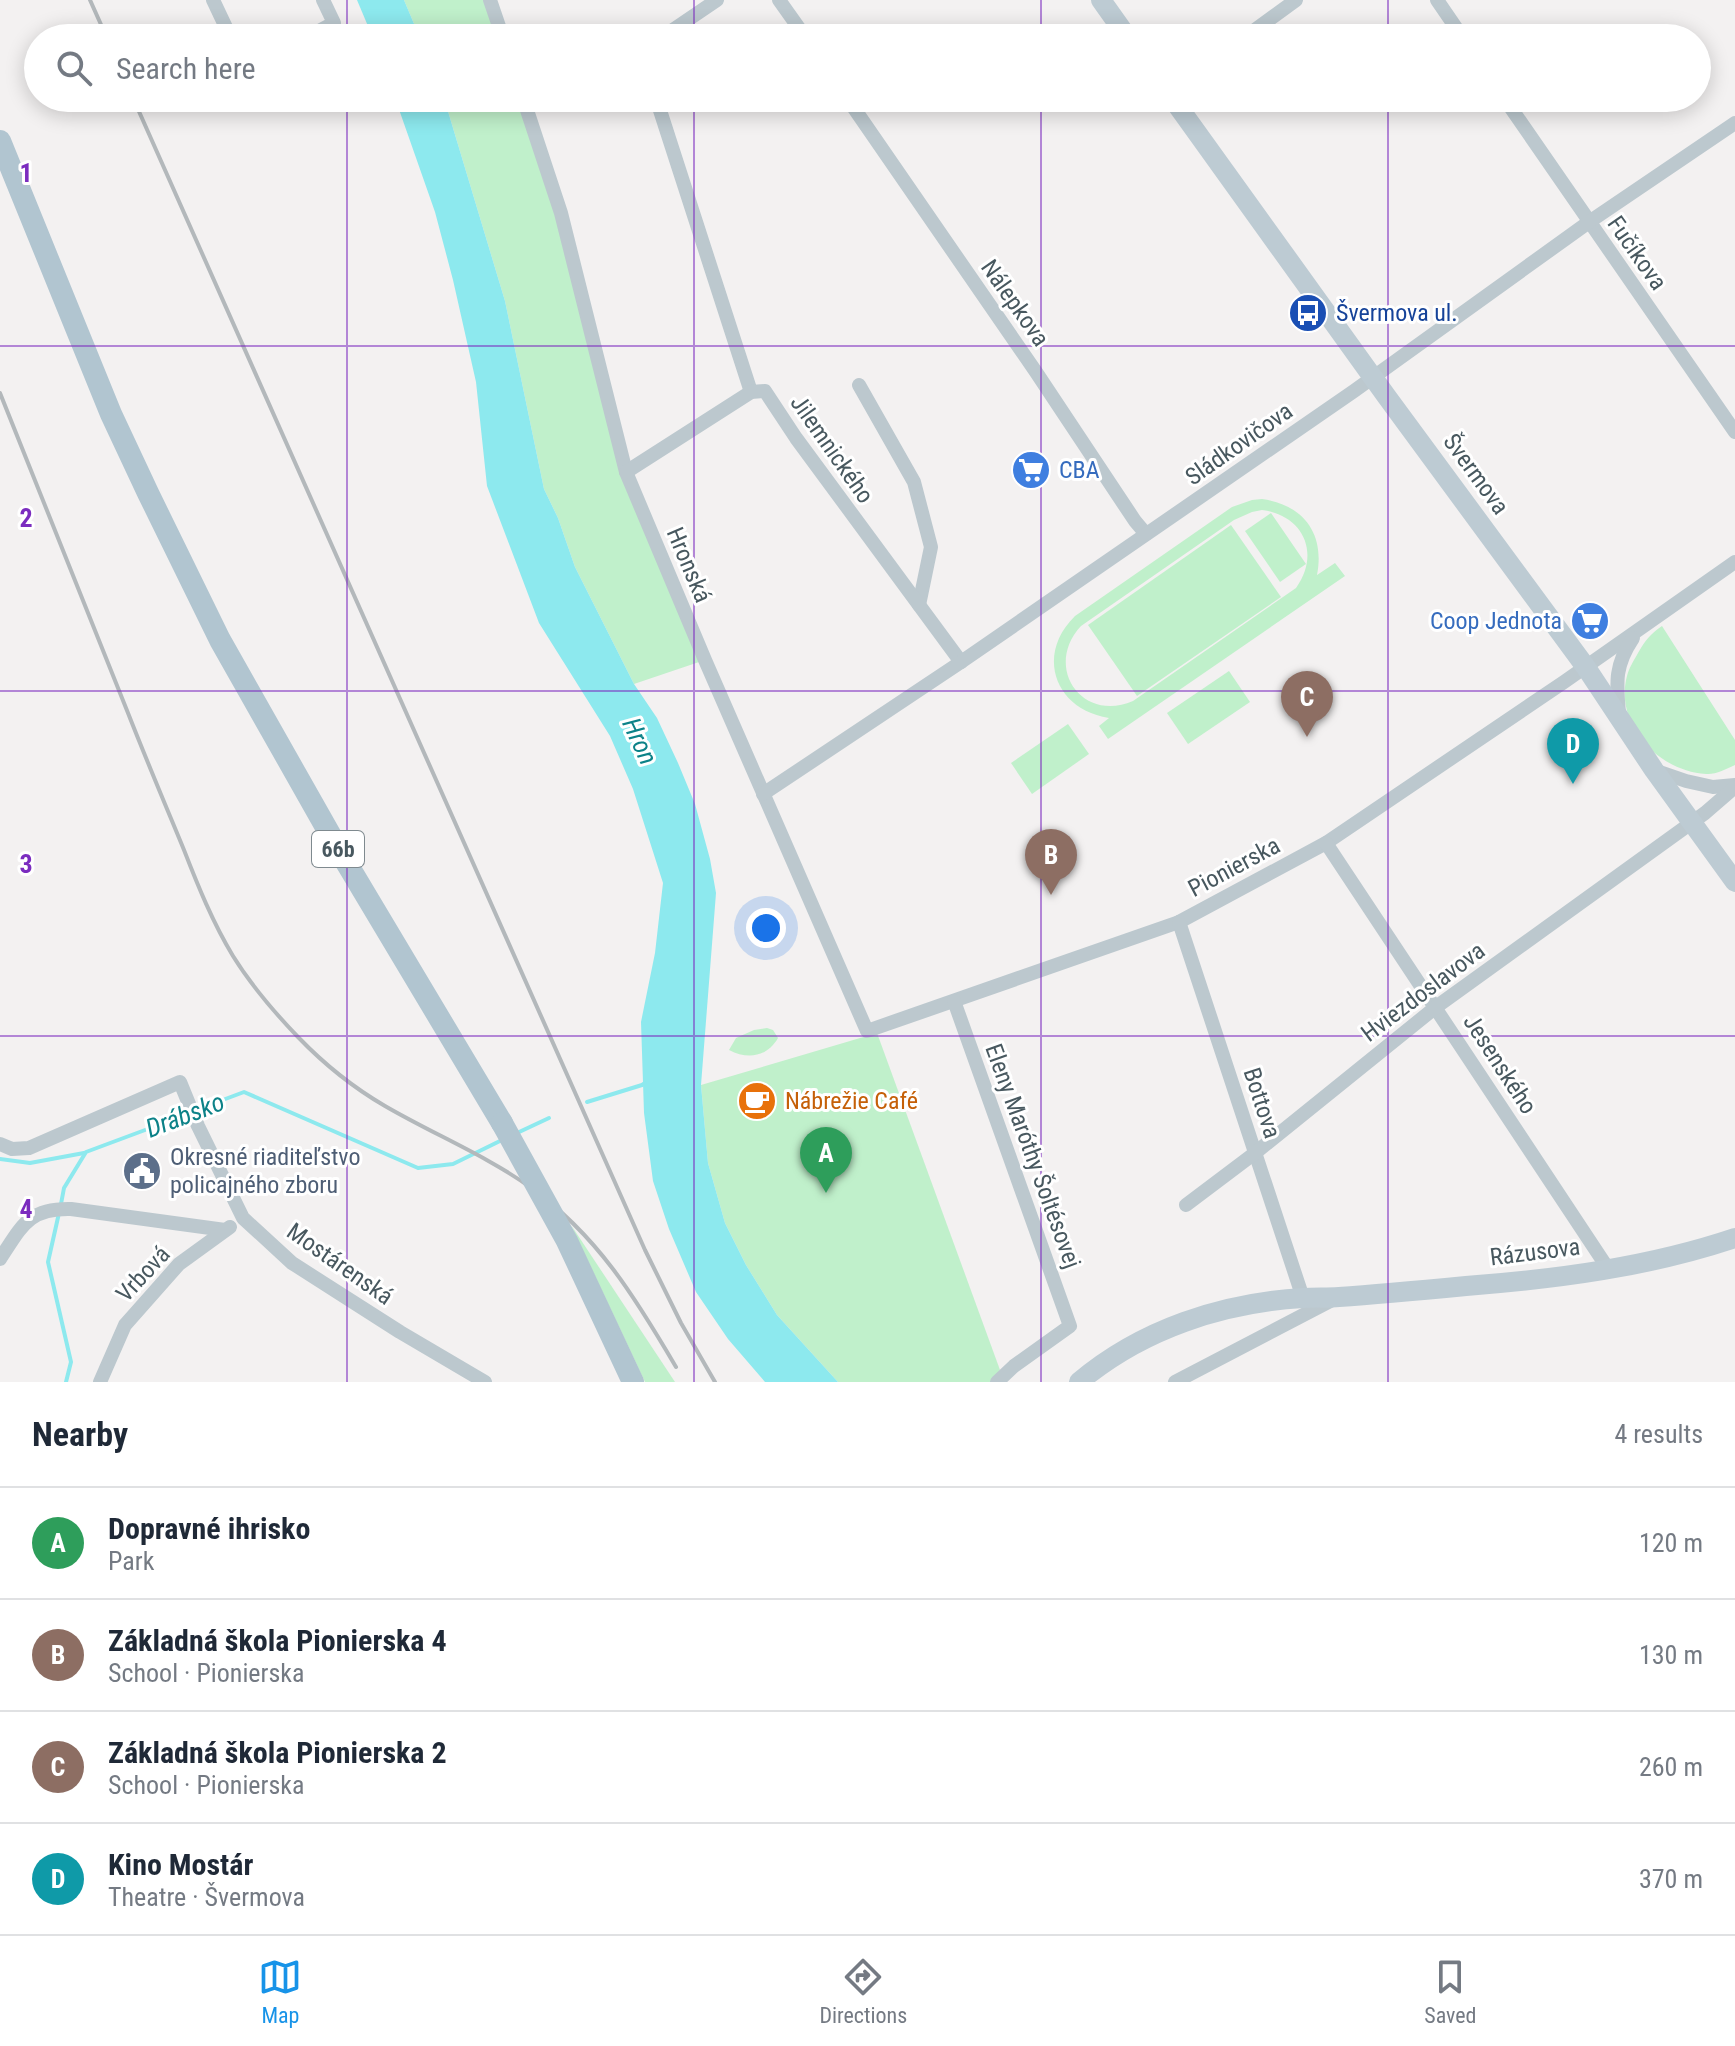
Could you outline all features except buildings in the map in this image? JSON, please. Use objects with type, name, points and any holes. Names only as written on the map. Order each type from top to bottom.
[{"type":"main road","name":"66b","points":[[0,141],[111,414],[220,640],[340,852],[502,1123],[573,1253],[633,1382]]},
{"type":"street","points":[[213,0],[224,24]]},
{"type":"street","points":[[323,0],[332,24]]},
{"type":"street","points":[[490,0],[498,24]]},
{"type":"street","points":[[682,24],[717,0]]},
{"type":"street","points":[[779,0],[796,24]]},
{"type":"street","points":[[1101,0],[1118,24]]},
{"type":"street","points":[[1263,24],[1296,0]]},
{"type":"street","points":[[1437,0],[1453,24]]},
{"type":"street","name":"Hronská","points":[[528,112],[561,213],[626,472],[867,1031]]},
{"type":"street","points":[[626,472],[751,392],[661,112]]},
{"type":"street","name":"Nálepkova","points":[[857,112],[1146,534]]},
{"type":"street","name":"Švermova","points":[[1182,112],[1585,666],[1654,770],[1735,882]]},
{"type":"street","name":"Fučíkova","points":[[1514,112],[1735,432]]},
{"type":"street","name":"Sládkovičova","points":[[763,794],[961,662],[1735,123]]},
{"type":"street","points":[[859,385],[914,482],[931,547],[919,605]]},
{"type":"street","name":"Jilemnického","points":[[751,392],[765,391],[796,438],[961,662]]},
{"type":"street","name":"Pionierska","points":[[867,1031],[1179,922],[1326,843],[1735,562]]},
{"type":"street","points":[[1620,718],[1616,680],[1623,653],[1645,624]]},
{"type":"street","points":[[1654,770],[1713,787],[1735,786]]},
{"type":"street","name":"Hviezdoslavova","points":[[1186,1205],[1436,1007],[1691,822],[1735,786]]},
{"type":"street","name":"Jesenského","points":[[1326,843],[1609,1270]]},
{"type":"street","name":"Bottova","points":[[1179,922],[1303,1298]]},
{"type":"street","name":"Eleny Maróthy Šoltésovej","points":[[954,1001],[1070,1326],[997,1382]]},
{"type":"street","name":"Mostárenská","points":[[0,1144],[12,1149],[29,1148],[180,1082],[243,1218],[292,1263],[485,1382]]},
{"type":"street","points":[[0,1259],[22,1227],[37,1213],[55,1208],[225,1230]]},
{"type":"street","name":"Vrbová","points":[[100,1382],[125,1325],[179,1264],[243,1218]]},
{"type":"street","points":[[0,1234],[22,1227]]},
{"type":"street","name":"Rázusova","points":[[1079,1382],[1139,1342],[1174,1325],[1229,1308],[1303,1298],[1470,1286],[1609,1270],[1735,1238]]},
{"type":"street","name":"Rázusova","points":[[1175,1382],[1338,1297]]},
{"type":"green space","points":[[404,0],[490,0],[498,24],[414,24]]},
{"type":"green space","points":[[448,112],[527,112],[626,472],[705,660],[634,684],[575,567],[544,489],[505,301]]},
{"type":"green space","points":[[1252,500],[1277,502],[1300,515],[1308,524],[1318,547],[1317,575],[1335,563],[1345,576],[1108,739],[1099,726],[1109,718],[1090,713],[1075,704],[1057,679],[1054,663],[1056,647],[1063,631],[1075,616],[1232,507]],"holes":[[[1262,510],[1276,513],[1297,528],[1307,549],[1307,562],[1296,588],[1133,701],[1115,706],[1084,698],[1067,674],[1066,658],[1070,642],[1081,626],[1234,520]]]},
{"type":"green space","points":[[1271,513],[1306,564],[1280,582],[1245,531]]},
{"type":"green space","points":[[1231,525],[1281,597],[1137,696],[1088,625]]},
{"type":"green space","points":[[1662,626],[1735,740],[1735,765],[1709,774],[1688,771],[1656,754],[1634,727],[1627,711],[1627,676],[1643,645]]},
{"type":"green space","points":[[1229,671],[1250,702],[1188,744],[1167,713]]},
{"type":"green space","points":[[1068,724],[1089,754],[1032,794],[1011,763]]},
{"type":"green space","points":[[767,1028],[773,1030],[778,1038],[763,1053],[750,1056],[729,1050],[736,1038]]},
{"type":"green space","points":[[877,1033],[1000,1370],[991,1382],[838,1382],[777,1315],[725,1223],[708,1163],[701,1085]]},
{"type":"green space","points":[[571,1225],[675,1382],[645,1382]]},
{"type":"water","points":[[357,0],[404,0],[414,24],[367,24]]},
{"type":"water","name":"Hron","points":[[400,112],[448,112],[505,301],[544,489],[575,567],[634,684],[657,718],[695,804],[716,893],[701,1085],[708,1163],[725,1223],[777,1315],[838,1382],[765,1382],[728,1339],[696,1292],[669,1229],[653,1181],[644,1113],[641,1022],[655,953],[663,883],[633,789],[610,736],[539,623],[487,486],[476,382],[435,212]]},
{"type":"waterway","name":"Drábsko","points":[[587,1102],[645,1083]]},
{"type":"waterway","name":"Drábsko","points":[[196,1110],[244,1092],[418,1168],[453,1164],[502,1140]]},
{"type":"waterway","name":"Drábsko","points":[[61,1204],[64,1188],[86,1152],[188,1114]]},
{"type":"waterway","name":"Drábsko","points":[[517,1133],[549,1118]]},
{"type":"waterway","points":[[0,1159],[30,1163],[84,1153]]},
{"type":"waterway","name":"Drábsko","points":[[59,1213],[48,1262],[71,1362],[66,1382]]},
{"type":"railway","points":[[90,0],[101,24]]},
{"type":"railway","points":[[139,112],[645,1250],[715,1382]]},
{"type":"railway","points":[[0,393],[200,891],[240,967],[298,1037],[350,1083],[385,1106],[495,1165],[554,1206],[613,1269],[676,1367]]},
{"type":"place","name":"Švermova ul.","points":[[1308,313]]},
{"type":"place","name":"CBA","points":[[1031,470]]},
{"type":"place","name":"Coop Jednota","points":[[1590,621]]},
{"type":"place","name":"Základná škola Pionierska 2","points":[[1307,737]]},
{"type":"place","name":"Kino Mostár","points":[[1573,784]]},
{"type":"place","name":"Základná škola Pionierska 4","points":[[1051,895]]},
{"type":"place","name":"Nábrežie Café","points":[[757,1101]]},
{"type":"place","name":"Okresné riaditeľstvo policajného zboru","points":[[142,1171]]},
{"type":"place","name":"Dopravné ihrisko","points":[[826,1193]]}]
